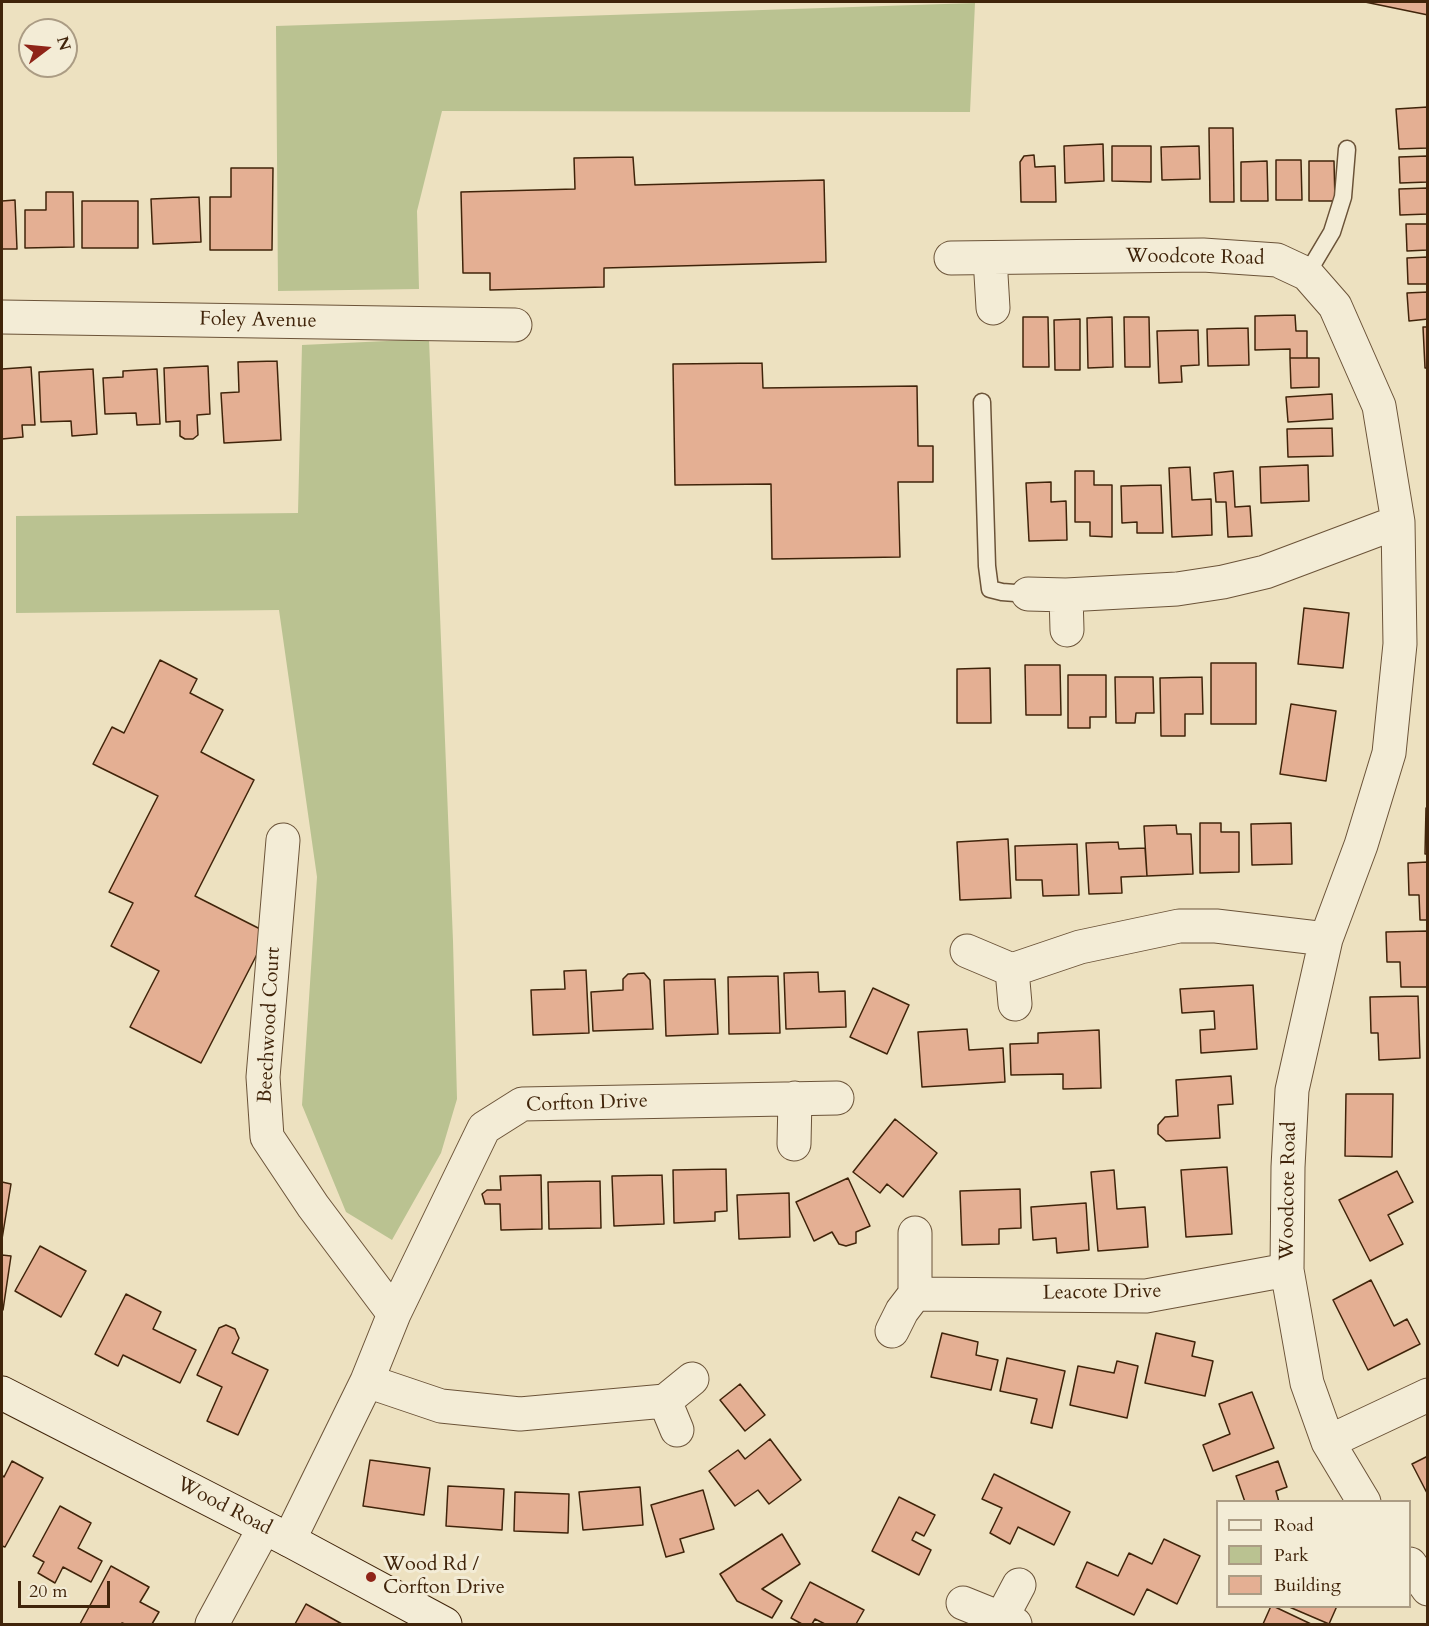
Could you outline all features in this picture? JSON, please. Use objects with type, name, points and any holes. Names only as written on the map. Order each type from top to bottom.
[{"type":"street","name":"Woodcote Road","points":[[951,258],[1203,255],[1277,260],[1307,274],[1335,306],[1379,406],[1414,642],[1389,753],[1361,845],[1326,939],[1292,1090],[1288,1167],[1287,1270],[1307,1383],[1328,1442],[1363,1500]]},
{"type":"street","points":[[990,258],[993,308]]},
{"type":"street","name":"Foley Avenue","points":[[2,317],[515,325]]},
{"type":"street","points":[[1028,594],[1066,595],[1177,589],[1223,582],[1265,572],[1398,522]]},
{"type":"street","points":[[1066,595],[1067,630]]},
{"type":"street","name":"Beechwood Court","points":[[283,840],[262,1077],[267,1137],[313,1206],[394,1314]]},
{"type":"street","points":[[967,951],[1012,970],[1080,947],[1179,926],[1216,926],[1326,939]]},
{"type":"street","points":[[1012,970],[1015,1004]]},
{"type":"street","points":[[795,1098],[795,1144]]},
{"type":"street","name":"Corfton Drive","points":[[212,1624],[277,1534],[367,1382],[394,1314],[484,1128],[522,1104],[837,1098]]},
{"type":"street","points":[[892,1331],[902,1311],[915,1293],[915,1233]]},
{"type":"street","name":"Leacote Drive","points":[[915,1293],[1146,1296],[1287,1270]]},
{"type":"street","points":[[367,1382],[441,1406],[520,1414],[671,1415],[692,1379]]},
{"type":"street","name":"Wood Road","points":[[2,1393],[277,1534],[445,1624]]},
{"type":"street","points":[[1328,1442],[1428,1395]]},
{"type":"street","points":[[1411,1565],[1428,1589]]},
{"type":"street","points":[[963,1602],[1009,1621],[1019,1585]]},
{"type":"lane","points":[[1307,274],[1332,232],[1343,197],[1347,150]]},
{"type":"lane","points":[[982,402],[987,566],[990,589],[1028,594]]},
{"type":"green space","points":[[975,3],[970,112],[442,111],[417,211],[419,289],[278,291],[276,26]]},
{"type":"green space","points":[[429,339],[453,941],[457,1099],[441,1153],[392,1240],[346,1212],[302,1105],[317,877],[279,610],[16,613],[16,516],[298,513],[302,345]]},
{"type":"building","points":[[1365,2],[1428,2],[1428,15]]},
{"type":"building","points":[[1428,107],[1428,148],[1399,149],[1396,109]]},
{"type":"building","points":[[1209,128],[1233,128],[1234,202],[1210,202]]},
{"type":"building","points":[[1103,144],[1104,181],[1065,183],[1064,146]]},
{"type":"building","points":[[1112,146],[1151,146],[1151,182],[1112,181]]},
{"type":"building","points":[[1199,146],[1200,179],[1162,180],[1161,147]]},
{"type":"building","points":[[1034,155],[1035,167],[1055,166],[1056,202],[1021,202],[1020,162],[1024,156]]},
{"type":"building","points":[[1428,156],[1428,182],[1400,183],[1399,157]]},
{"type":"building","points":[[633,157],[635,185],[824,180],[826,262],[604,268],[604,287],[490,290],[490,273],[463,273],[461,192],[575,189],[574,158]]},
{"type":"building","points":[[1276,160],[1301,160],[1302,200],[1276,200]]},
{"type":"building","points":[[1267,161],[1268,201],[1241,201],[1241,162]]},
{"type":"building","points":[[1309,161],[1334,161],[1335,201],[1309,201]]},
{"type":"building","points":[[231,168],[273,168],[272,250],[210,250],[210,197],[231,197]]},
{"type":"building","points":[[1428,188],[1428,214],[1400,215],[1399,189]]},
{"type":"building","points":[[46,192],[73,192],[74,247],[25,248],[25,210],[46,210]]},
{"type":"building","points":[[199,197],[201,242],[153,244],[151,199]]},
{"type":"building","points":[[15,200],[17,249],[2,249],[2,201]]},
{"type":"building","points":[[82,201],[138,201],[138,248],[82,248]]},
{"type":"building","points":[[1406,224],[1428,224],[1428,250],[1407,251]]},
{"type":"building","points":[[1428,257],[1428,284],[1408,284],[1407,258]]},
{"type":"building","points":[[1428,292],[1428,319],[1409,321],[1407,293]]},
{"type":"building","points":[[1295,315],[1296,331],[1307,331],[1307,358],[1290,358],[1290,349],[1255,350],[1255,316]]},
{"type":"building","points":[[1023,317],[1048,317],[1049,367],[1023,367]]},
{"type":"building","points":[[1112,317],[1113,367],[1088,368],[1087,318]]},
{"type":"building","points":[[1124,317],[1149,317],[1150,367],[1125,367]]},
{"type":"building","points":[[1080,319],[1080,370],[1055,370],[1054,320]]},
{"type":"building","points":[[1423,327],[1428,327],[1428,368],[1425,368]]},
{"type":"building","points":[[1248,328],[1249,365],[1208,366],[1207,329]]},
{"type":"building","points":[[1198,330],[1199,365],[1181,366],[1182,382],[1159,383],[1157,331]]},
{"type":"building","points":[[1290,358],[1319,358],[1319,387],[1291,388]]},
{"type":"building","points":[[277,361],[281,440],[224,443],[221,393],[239,392],[238,362]]},
{"type":"building","points":[[762,363],[763,388],[917,386],[918,446],[933,446],[933,482],[898,482],[900,557],[772,559],[771,484],[675,485],[673,364]]},
{"type":"building","points":[[208,366],[210,414],[197,415],[198,435],[193,439],[185,439],[180,436],[180,421],[166,422],[164,368]]},
{"type":"building","points":[[31,367],[35,425],[22,425],[23,437],[2,439],[2,369]]},
{"type":"building","points":[[93,369],[97,434],[72,436],[71,421],[41,422],[39,372]]},
{"type":"building","points":[[157,369],[160,424],[137,425],[136,413],[105,414],[103,378],[123,377],[123,371]]},
{"type":"building","points":[[1332,394],[1333,419],[1288,422],[1286,397]]},
{"type":"building","points":[[1332,428],[1333,456],[1288,457],[1287,429]]},
{"type":"building","points":[[1308,465],[1309,501],[1261,503],[1260,467]]},
{"type":"building","points":[[1190,467],[1192,500],[1211,499],[1212,535],[1172,537],[1169,468]]},
{"type":"building","points":[[1075,471],[1094,471],[1094,485],[1112,485],[1112,537],[1090,536],[1090,522],[1075,522]]},
{"type":"building","points":[[1233,471],[1235,507],[1250,506],[1252,536],[1228,537],[1226,502],[1216,502],[1214,473]]},
{"type":"building","points":[[1051,482],[1051,502],[1066,501],[1067,540],[1029,541],[1026,483]]},
{"type":"building","points":[[1161,485],[1163,533],[1137,533],[1137,522],[1122,523],[1121,486]]},
{"type":"building","points":[[1304,608],[1349,613],[1343,668],[1298,664]]},
{"type":"building","points":[[160,660],[197,679],[190,693],[223,710],[201,752],[254,780],[195,896],[268,933],[201,1063],[130,1027],[159,971],[111,946],[133,903],[109,892],[158,796],[93,764],[112,727],[124,733]]},
{"type":"building","points":[[1211,663],[1256,663],[1256,724],[1211,724]]},
{"type":"building","points":[[1025,665],[1060,665],[1061,715],[1026,715]]},
{"type":"building","points":[[990,668],[991,723],[957,723],[957,669]]},
{"type":"building","points":[[1068,675],[1106,675],[1106,717],[1090,717],[1090,728],[1068,728]]},
{"type":"building","points":[[1115,677],[1153,677],[1154,713],[1136,713],[1135,723],[1116,723]]},
{"type":"building","points":[[1202,677],[1203,714],[1185,714],[1185,736],[1161,736],[1160,678]]},
{"type":"building","points":[[1291,704],[1336,711],[1326,781],[1280,774]]},
{"type":"building","points":[[1426,808],[1428,808],[1428,854],[1425,854]]},
{"type":"building","points":[[1200,823],[1221,823],[1221,832],[1239,832],[1239,872],[1200,873]]},
{"type":"building","points":[[1291,823],[1292,864],[1252,865],[1251,824]]},
{"type":"building","points":[[1176,825],[1177,834],[1191,834],[1193,874],[1147,876],[1144,826]]},
{"type":"building","points":[[1008,839],[1011,898],[960,900],[957,842]]},
{"type":"building","points":[[1118,842],[1119,849],[1145,848],[1147,876],[1121,877],[1122,893],[1089,894],[1086,843]]},
{"type":"building","points":[[1077,844],[1079,895],[1043,896],[1042,880],[1016,880],[1015,846]]},
{"type":"building","points":[[1428,862],[1428,920],[1420,920],[1419,895],[1409,895],[1408,863]]},
{"type":"building","points":[[1428,931],[1428,987],[1401,987],[1400,962],[1387,962],[1386,932]]},
{"type":"building","points":[[586,970],[589,1033],[533,1035],[531,990],[565,989],[564,971]]},
{"type":"building","points":[[818,972],[819,992],[845,991],[846,1027],[786,1029],[784,973]]},
{"type":"building","points":[[644,973],[650,980],[653,1029],[593,1031],[591,992],[623,990],[623,979],[628,974]]},
{"type":"building","points":[[778,976],[780,1033],[729,1034],[728,977]]},
{"type":"building","points":[[715,979],[718,1034],[666,1036],[664,980]]},
{"type":"building","points":[[1253,985],[1257,1049],[1201,1053],[1200,1030],[1215,1029],[1214,1011],[1182,1013],[1180,989]]},
{"type":"building","points":[[873,988],[909,1005],[887,1054],[850,1037]]},
{"type":"building","points":[[1418,996],[1420,1058],[1379,1060],[1378,1033],[1371,1033],[1370,997]]},
{"type":"building","points":[[967,1029],[969,1050],[1003,1048],[1005,1082],[922,1087],[918,1032]]},
{"type":"building","points":[[1099,1030],[1101,1088],[1063,1089],[1063,1074],[1011,1075],[1010,1044],[1038,1043],[1038,1033]]},
{"type":"building","points":[[1231,1076],[1233,1104],[1218,1105],[1220,1138],[1166,1141],[1158,1134],[1158,1125],[1165,1117],[1178,1116],[1176,1080]]},
{"type":"building","points":[[1346,1094],[1393,1094],[1392,1157],[1345,1156]]},
{"type":"building","points":[[895,1119],[937,1153],[903,1197],[887,1184],[880,1193],[853,1172]]},
{"type":"building","points":[[1227,1167],[1232,1234],[1186,1237],[1181,1170]]},
{"type":"building","points":[[726,1169],[727,1211],[715,1212],[715,1221],[674,1223],[673,1170]]},
{"type":"building","points":[[1114,1170],[1117,1209],[1145,1207],[1148,1247],[1098,1251],[1091,1172]]},
{"type":"building","points":[[1397,1171],[1413,1202],[1388,1215],[1403,1244],[1370,1261],[1339,1200]]},
{"type":"building","points":[[541,1175],[542,1229],[501,1230],[500,1204],[485,1204],[482,1194],[487,1190],[501,1190],[500,1176]]},
{"type":"building","points":[[662,1175],[664,1224],[614,1226],[612,1176]]},
{"type":"building","points":[[848,1178],[870,1226],[856,1232],[856,1243],[846,1246],[839,1244],[832,1232],[814,1241],[796,1202]]},
{"type":"building","points":[[600,1181],[601,1228],[549,1229],[548,1182]]},
{"type":"building","points":[[2,1182],[11,1184],[2,1239]]},
{"type":"building","points":[[1020,1189],[1021,1228],[999,1229],[999,1244],[962,1245],[960,1191]]},
{"type":"building","points":[[789,1193],[790,1237],[739,1239],[737,1195]]},
{"type":"building","points":[[1086,1203],[1089,1250],[1057,1253],[1056,1238],[1033,1240],[1031,1207]]},
{"type":"building","points":[[40,1246],[86,1271],[61,1317],[15,1291]]},
{"type":"building","points":[[2,1255],[11,1256],[3,1310],[2,1310]]},
{"type":"building","points":[[1371,1280],[1394,1326],[1407,1319],[1420,1344],[1368,1370],[1333,1300]]},
{"type":"building","points":[[126,1294],[161,1312],[153,1329],[196,1350],[180,1383],[123,1355],[118,1366],[95,1354]]},
{"type":"building","points":[[226,1325],[235,1329],[239,1338],[232,1353],[268,1370],[238,1435],[207,1421],[222,1387],[197,1375],[219,1328]]},
{"type":"building","points":[[942,1333],[978,1342],[976,1355],[998,1360],[991,1390],[931,1377]]},
{"type":"building","points":[[1156,1333],[1195,1342],[1192,1356],[1213,1361],[1205,1396],[1145,1383]]},
{"type":"building","points":[[1007,1358],[1065,1371],[1052,1428],[1031,1423],[1037,1399],[1000,1391]]},
{"type":"building","points":[[1117,1361],[1138,1366],[1127,1418],[1070,1405],[1078,1366],[1114,1373]]},
{"type":"building","points":[[740,1384],[765,1415],[745,1431],[720,1400]]},
{"type":"building","points":[[1252,1392],[1274,1448],[1213,1471],[1203,1445],[1230,1434],[1219,1404]]},
{"type":"building","points":[[770,1439],[801,1480],[769,1504],[758,1490],[735,1506],[709,1471],[738,1450],[745,1459]]},
{"type":"building","points":[[1428,1456],[1428,1495],[1412,1464]]},
{"type":"building","points":[[370,1460],[430,1468],[424,1515],[363,1506]]},
{"type":"building","points":[[12,1461],[43,1478],[5,1547],[2,1546],[2,1475],[4,1477]]},
{"type":"building","points":[[1278,1461],[1287,1487],[1276,1491],[1278,1500],[1244,1500],[1236,1476]]},
{"type":"building","points":[[994,1474],[1070,1512],[1054,1545],[1018,1527],[1010,1544],[990,1533],[1002,1508],[982,1499]]},
{"type":"building","points":[[448,1486],[504,1489],[502,1530],[446,1526]]},
{"type":"building","points":[[640,1487],[643,1525],[583,1530],[579,1492]]},
{"type":"building","points":[[703,1490],[714,1529],[680,1539],[684,1552],[666,1557],[651,1505]]},
{"type":"building","points":[[515,1492],[569,1494],[568,1533],[514,1531]]},
{"type":"building","points":[[899,1497],[935,1515],[924,1536],[916,1532],[912,1540],[931,1550],[919,1575],[872,1551]]},
{"type":"building","points":[[60,1506],[91,1523],[78,1548],[102,1561],[91,1582],[63,1567],[55,1583],[38,1573],[44,1562],[33,1556]]},
{"type":"building","points":[[782,1534],[800,1564],[762,1589],[782,1601],[772,1618],[737,1601],[720,1574]]},
{"type":"building","points":[[1164,1539],[1200,1556],[1177,1604],[1147,1589],[1134,1615],[1076,1587],[1087,1562],[1118,1576],[1129,1553],[1152,1564]]},
{"type":"building","points":[[111,1566],[149,1587],[140,1602],[159,1612],[152,1624],[80,1624]]},
{"type":"building","points":[[810,1582],[864,1610],[856,1624],[825,1624],[815,1619],[812,1624],[802,1624],[791,1618]]},
{"type":"building","points":[[306,1604],[342,1624],[295,1624]]},
{"type":"building","points":[[1270,1608],[1277,1608],[1311,1624],[1263,1624]]},
{"type":"building","points":[[1292,1608],[1336,1608],[1329,1624]]},
{"type":"place","name":"Wood Rd / Corfton Drive","points":[[371,1577]]}]
